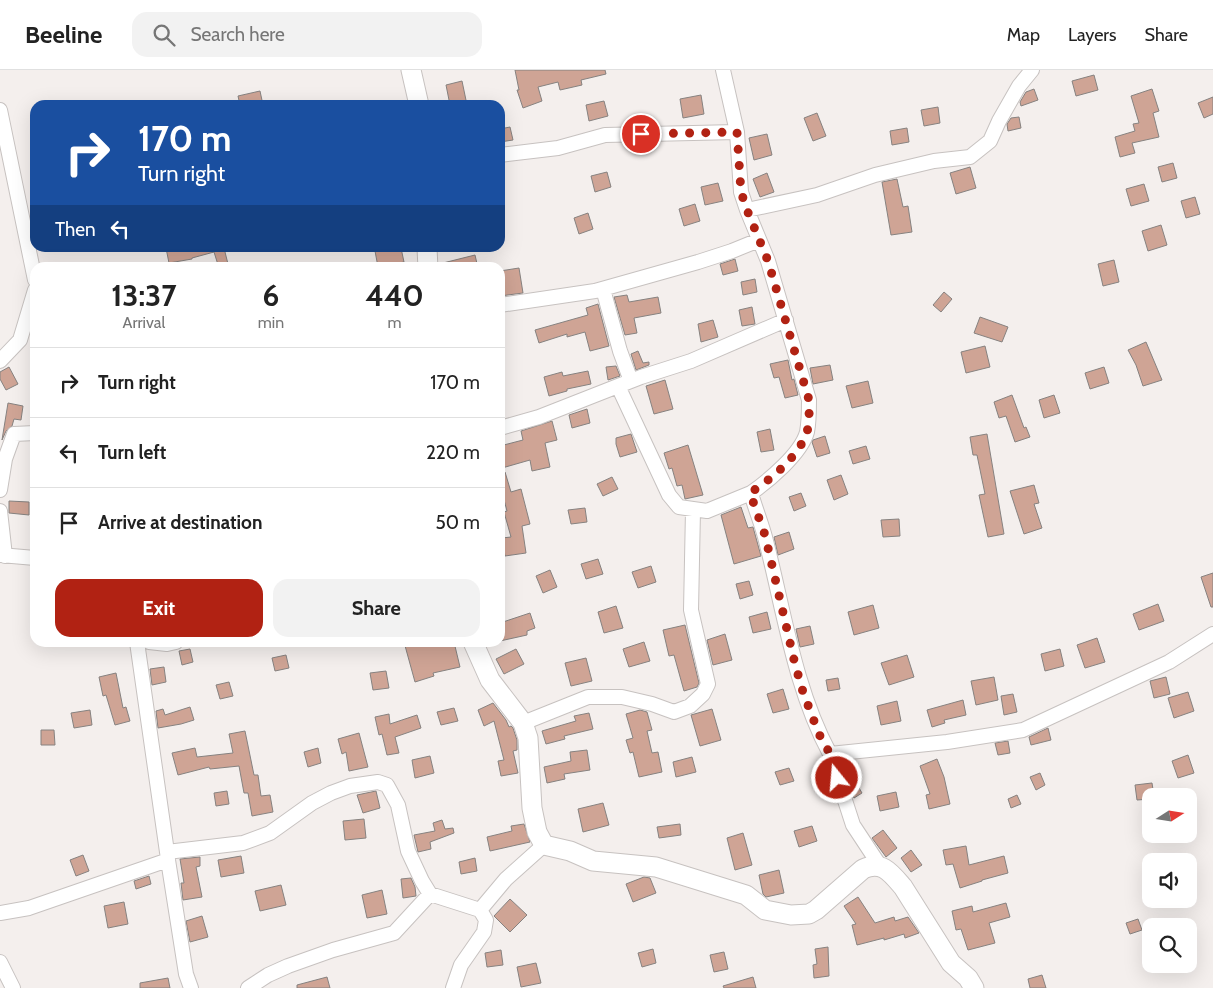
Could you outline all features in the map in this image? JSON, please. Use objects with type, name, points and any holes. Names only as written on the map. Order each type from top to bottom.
[{"type":"main road","points":[[411,70],[417,100]]},
{"type":"main road","points":[[475,647],[490,680],[523,723],[528,738],[532,808],[537,832],[544,845],[570,851],[593,861],[656,867],[746,896],[765,910],[791,915],[809,914],[863,869],[872,865],[880,866],[903,887],[952,963],[968,978],[974,988]]},
{"type":"street","points":[[603,289],[620,351],[625,384],[669,495],[679,507],[707,510],[750,493],[765,483],[792,456],[806,434],[809,400],[768,261],[741,192],[737,132],[723,70]]},
{"type":"street","points":[[747,210],[817,195],[875,174],[934,161],[970,157],[990,141],[998,121],[1019,86],[1032,70]]},
{"type":"street","points":[[0,110],[31,262]]},
{"type":"street","points":[[505,154],[558,148],[605,135],[737,132]]},
{"type":"street","points":[[505,303],[603,289],[732,252],[759,240]]},
{"type":"street","points":[[0,361],[20,340],[30,307]]},
{"type":"street","points":[[505,427],[540,417],[691,361],[786,320]]},
{"type":"street","points":[[0,490],[5,459],[14,434],[30,432]]},
{"type":"street","points":[[750,493],[765,535],[800,681],[808,706],[819,734],[830,754],[853,825],[880,866]]},
{"type":"street","points":[[523,723],[588,697],[622,697],[652,704],[674,712],[690,706],[703,694],[708,684],[691,610],[693,510]]},
{"type":"street","points":[[0,511],[2,556],[30,558]]},
{"type":"street","points":[[830,754],[947,742],[1023,730],[1169,662],[1213,634]]},
{"type":"street","points":[[138,647],[186,974],[191,988]]},
{"type":"street","points":[[0,913],[29,908],[168,856],[243,843],[270,834],[331,793],[350,786],[378,782],[387,785],[398,805],[408,851],[430,894],[480,910],[486,920],[484,932],[460,965],[453,988]]},
{"type":"street","points":[[480,910],[506,879],[544,845]]},
{"type":"street","points":[[248,988],[268,975],[288,966],[333,950],[394,933],[430,894]]},
{"type":"street","points":[[0,962],[13,988]]},
{"type":"building","points":[[515,70],[605,70],[606,74],[581,80],[582,85],[560,90],[558,82],[538,87],[542,101],[523,108],[517,90],[519,90]]},
{"type":"building","points":[[1094,75],[1098,90],[1076,96],[1072,81]]},
{"type":"building","points":[[462,81],[466,100],[449,100],[446,85]]},
{"type":"building","points":[[1034,89],[1038,100],[1021,106],[1020,102],[1026,92]]},
{"type":"building","points":[[1152,89],[1159,111],[1153,113],[1159,137],[1132,143],[1135,153],[1120,157],[1115,137],[1135,131],[1133,124],[1139,123],[1131,96]]},
{"type":"building","points":[[260,91],[262,100],[239,100],[238,96]]},
{"type":"building","points":[[701,95],[704,114],[683,118],[680,99]]},
{"type":"building","points":[[1213,97],[1213,114],[1204,118],[1198,103]]},
{"type":"building","points":[[604,101],[608,116],[589,121],[586,105]]},
{"type":"building","points":[[938,107],[940,123],[924,126],[921,110]]},
{"type":"building","points":[[817,113],[826,136],[813,141],[804,118]]},
{"type":"building","points":[[1019,117],[1021,128],[1008,131],[1007,124],[1011,118]]},
{"type":"building","points":[[510,127],[513,140],[505,141],[505,128]]},
{"type":"building","points":[[907,128],[909,142],[892,145],[890,131]]},
{"type":"building","points":[[767,134],[772,155],[754,160],[749,138]]},
{"type":"building","points":[[1173,163],[1177,178],[1162,182],[1158,167]]},
{"type":"building","points":[[970,167],[976,188],[956,194],[950,173]]},
{"type":"building","points":[[607,172],[611,187],[595,192],[591,176]]},
{"type":"building","points":[[767,173],[774,192],[760,197],[753,179]]},
{"type":"building","points":[[897,179],[903,207],[908,206],[912,232],[891,235],[882,182]]},
{"type":"building","points":[[718,183],[723,201],[705,205],[701,187]]},
{"type":"building","points":[[1144,184],[1149,201],[1131,206],[1126,189]]},
{"type":"building","points":[[1195,197],[1200,214],[1186,218],[1181,201]]},
{"type":"building","points":[[695,204],[700,221],[684,226],[679,209]]},
{"type":"building","points":[[588,213],[593,229],[579,234],[574,218]]},
{"type":"building","points":[[1161,225],[1167,245],[1148,251],[1142,231]]},
{"type":"building","points":[[167,252],[214,252],[192,259],[169,262]]},
{"type":"building","points":[[214,252],[225,252],[228,262],[217,262]]},
{"type":"building","points":[[375,252],[402,252],[404,262],[377,262]]},
{"type":"building","points":[[475,255],[477,262],[447,262]]},
{"type":"building","points":[[735,259],[738,271],[723,275],[720,264]]},
{"type":"building","points":[[1114,260],[1119,282],[1103,286],[1098,264]]},
{"type":"building","points":[[519,268],[523,293],[505,295],[505,270]]},
{"type":"building","points":[[755,279],[757,292],[743,295],[741,282]]},
{"type":"building","points":[[944,292],[952,299],[941,312],[933,305]]},
{"type":"building","points":[[627,295],[629,302],[658,297],[661,313],[634,318],[637,333],[625,335],[614,297]]},
{"type":"building","points":[[598,304],[609,346],[590,351],[585,332],[567,337],[567,334],[539,343],[535,330],[588,315],[586,308]]},
{"type":"building","points":[[752,307],[755,324],[742,326],[739,310]]},
{"type":"building","points":[[980,317],[1008,327],[1002,342],[974,333]]},
{"type":"building","points":[[713,320],[718,337],[701,342],[698,324]]},
{"type":"building","points":[[1146,342],[1162,380],[1143,386],[1136,365],[1128,350]]},
{"type":"building","points":[[985,346],[990,367],[966,373],[961,352]]},
{"type":"building","points":[[638,351],[643,363],[649,362],[649,365],[636,370],[631,354]]},
{"type":"building","points":[[788,360],[792,380],[794,379],[798,395],[785,398],[779,377],[774,378],[770,364]]},
{"type":"building","points":[[830,365],[833,380],[813,384],[810,368]]},
{"type":"building","points":[[616,366],[620,376],[608,380],[606,367]]},
{"type":"building","points":[[9,367],[18,384],[6,390],[0,379],[0,372]]},
{"type":"building","points":[[1104,367],[1109,383],[1090,389],[1085,373]]},
{"type":"building","points":[[588,371],[591,384],[567,389],[567,391],[549,396],[544,377],[562,372],[563,376]]},
{"type":"building","points":[[665,380],[673,409],[654,414],[646,386]]},
{"type":"building","points":[[868,381],[873,403],[852,408],[846,386]]},
{"type":"building","points":[[1012,395],[1024,428],[1026,427],[1030,437],[1015,442],[1006,416],[999,418],[994,402]]},
{"type":"building","points":[[1054,395],[1060,413],[1044,418],[1039,400]]},
{"type":"building","points":[[8,403],[23,406],[21,420],[14,419],[12,426],[6,431],[2,440]]},
{"type":"building","points":[[587,409],[590,423],[572,428],[569,415]]},
{"type":"building","points":[[552,421],[557,440],[545,443],[550,467],[532,471],[530,460],[505,467],[505,445],[523,440],[521,431]]},
{"type":"building","points":[[770,429],[774,450],[761,452],[757,432]]},
{"type":"building","points":[[631,434],[637,452],[620,457],[616,438]]},
{"type":"building","points":[[987,434],[1004,534],[988,537],[979,495],[985,494],[977,455],[973,455],[970,437]]},
{"type":"building","points":[[825,436],[830,453],[817,457],[812,442]]},
{"type":"building","points":[[688,445],[703,495],[685,499],[682,485],[677,486],[672,468],[669,469],[664,453]]},
{"type":"building","points":[[866,446],[870,459],[853,464],[849,451]]},
{"type":"building","points":[[505,472],[511,492],[521,489],[530,524],[522,526],[526,553],[505,556],[505,538],[511,537],[505,516],[505,512],[507,511],[505,504]]},
{"type":"building","points":[[841,475],[848,494],[834,500],[827,480]]},
{"type":"building","points":[[612,477],[618,489],[603,496],[597,484]]},
{"type":"building","points":[[1034,485],[1039,503],[1034,504],[1042,528],[1024,534],[1010,491]]},
{"type":"building","points":[[801,493],[806,506],[794,511],[789,497]]},
{"type":"building","points":[[9,501],[29,502],[29,515],[9,513]]},
{"type":"building","points":[[741,507],[748,528],[753,527],[761,556],[734,564],[721,515]]},
{"type":"building","points":[[585,508],[587,522],[571,524],[568,510]]},
{"type":"building","points":[[899,519],[900,536],[883,537],[881,520]]},
{"type":"building","points":[[789,532],[794,549],[778,555],[774,537]]},
{"type":"building","points":[[598,559],[603,574],[586,579],[581,564]]},
{"type":"building","points":[[651,566],[656,582],[638,588],[632,572]]},
{"type":"building","points":[[550,570],[557,587],[543,593],[536,576]]},
{"type":"building","points":[[1213,573],[1213,607],[1211,607],[1201,577]]},
{"type":"building","points":[[749,581],[753,595],[740,599],[736,584]]},
{"type":"building","points":[[1158,604],[1164,621],[1139,630],[1133,614]]},
{"type":"building","points":[[873,605],[879,628],[854,635],[848,612]]},
{"type":"building","points":[[616,606],[623,628],[604,633],[598,612]]},
{"type":"building","points":[[767,612],[771,629],[753,633],[749,617]]},
{"type":"building","points":[[530,613],[535,628],[527,631],[527,635],[505,640],[505,621]]},
{"type":"building","points":[[685,625],[699,683],[697,687],[684,691],[674,655],[669,656],[663,630]]},
{"type":"building","points":[[810,626],[814,644],[800,647],[796,629]]},
{"type":"building","points":[[725,634],[732,660],[713,665],[707,640]]},
{"type":"building","points":[[1097,638],[1105,662],[1085,668],[1077,645]]},
{"type":"building","points":[[644,642],[650,661],[629,667],[623,649]]},
{"type":"building","points":[[405,647],[455,647],[460,667],[433,673],[434,676],[415,682]]},
{"type":"building","points":[[190,649],[193,662],[182,665],[179,651]]},
{"type":"building","points":[[516,649],[524,664],[504,674],[496,659]]},
{"type":"building","points":[[1060,649],[1064,666],[1045,671],[1041,654]]},
{"type":"building","points":[[286,655],[289,668],[275,671],[272,658]]},
{"type":"building","points":[[907,655],[914,677],[889,685],[881,663]]},
{"type":"building","points":[[586,658],[592,681],[571,686],[565,663]]},
{"type":"building","points":[[164,667],[166,682],[152,685],[150,669]]},
{"type":"building","points":[[386,671],[389,688],[373,690],[370,673]]},
{"type":"building","points":[[116,673],[123,708],[126,707],[130,721],[115,725],[106,695],[103,696],[99,677]]},
{"type":"building","points":[[994,677],[998,700],[976,705],[971,681]]},
{"type":"building","points":[[1166,677],[1170,694],[1154,698],[1150,681]]},
{"type":"building","points":[[838,678],[840,689],[828,691],[826,680]]},
{"type":"building","points":[[229,682],[233,696],[220,699],[216,685]]},
{"type":"building","points":[[783,689],[789,709],[773,713],[767,694]]},
{"type":"building","points":[[1188,692],[1194,711],[1174,718],[1168,698]]},
{"type":"building","points":[[1013,694],[1017,712],[1004,715],[1001,696]]},
{"type":"building","points":[[963,700],[966,715],[944,720],[945,723],[932,727],[927,710]]},
{"type":"building","points":[[897,701],[901,721],[881,725],[877,706]]},
{"type":"building","points":[[493,703],[509,727],[513,728],[517,740],[517,750],[513,751],[518,773],[501,776],[498,761],[504,760],[494,721],[484,726],[478,710]]},
{"type":"building","points":[[190,707],[194,720],[158,728],[156,711],[163,709],[165,715]]},
{"type":"building","points":[[454,708],[458,721],[441,725],[437,712]]},
{"type":"building","points":[[712,709],[721,740],[700,746],[691,715]]},
{"type":"building","points":[[90,710],[92,725],[74,728],[71,713]]},
{"type":"building","points":[[640,710],[647,712],[652,730],[647,731],[652,753],[658,752],[662,772],[639,777],[633,752],[630,753],[626,740],[633,738],[626,714]]},
{"type":"building","points":[[589,713],[593,729],[564,736],[565,739],[546,744],[542,731],[576,721],[574,716]]},
{"type":"building","points":[[389,714],[390,724],[417,715],[421,728],[395,737],[399,753],[387,755],[382,734],[379,735],[375,717]]},
{"type":"building","points":[[1048,728],[1051,740],[1031,745],[1029,737]]},
{"type":"building","points":[[41,730],[54,730],[55,745],[41,745]]},
{"type":"building","points":[[245,731],[254,775],[258,775],[261,796],[270,795],[273,812],[252,816],[248,793],[244,793],[239,766],[210,769],[209,767],[178,775],[172,753],[195,748],[197,757],[233,753],[229,734]]},
{"type":"building","points":[[359,733],[368,767],[349,771],[346,752],[342,754],[338,739]]},
{"type":"building","points":[[1008,741],[1010,753],[998,755],[995,743]]},
{"type":"building","points":[[318,748],[321,763],[308,767],[304,752]]},
{"type":"building","points":[[587,750],[590,770],[564,774],[565,779],[547,783],[544,767],[571,761],[570,752]]},
{"type":"building","points":[[1188,755],[1194,773],[1178,778],[1172,761]]},
{"type":"building","points":[[430,756],[434,773],[415,778],[412,760]]},
{"type":"building","points":[[692,757],[696,772],[676,777],[673,762]]},
{"type":"building","points":[[937,759],[944,777],[950,804],[929,809],[926,795],[930,794],[920,766]]},
{"type":"building","points":[[789,768],[794,781],[780,785],[775,772]]},
{"type":"building","points":[[1040,773],[1045,785],[1036,790],[1030,777]]},
{"type":"building","points":[[855,781],[862,793],[854,798],[849,784]]},
{"type":"building","points":[[1152,783],[1153,788],[1142,788],[1142,800],[1137,800],[1135,785]]},
{"type":"building","points":[[227,791],[229,804],[216,806],[214,793]]},
{"type":"building","points":[[376,791],[380,808],[363,813],[357,795]]},
{"type":"building","points":[[896,792],[899,807],[880,811],[877,796]]},
{"type":"building","points":[[1017,795],[1021,804],[1011,808],[1008,799]]},
{"type":"building","points":[[603,803],[609,825],[583,832],[578,809]]},
{"type":"building","points":[[364,819],[366,838],[345,840],[343,821]]},
{"type":"building","points":[[442,820],[445,829],[453,828],[454,833],[430,842],[431,849],[418,852],[414,835],[435,831],[433,823]]},
{"type":"building","points":[[524,824],[530,842],[490,851],[487,837],[512,831],[511,826]]},
{"type":"building","points":[[680,824],[681,835],[659,838],[657,827]]},
{"type":"building","points":[[812,826],[817,841],[799,847],[794,831]]},
{"type":"building","points":[[883,830],[897,848],[886,857],[872,838]]},
{"type":"building","points":[[743,833],[752,865],[735,870],[727,838]]},
{"type":"building","points":[[966,846],[969,865],[1004,856],[1008,873],[960,888],[953,864],[946,865],[943,850]]},
{"type":"building","points":[[911,850],[922,865],[911,872],[901,858]]},
{"type":"building","points":[[83,855],[89,871],[76,876],[70,860]]},
{"type":"building","points":[[241,856],[244,873],[221,877],[218,860]]},
{"type":"building","points":[[200,857],[200,866],[196,867],[202,897],[183,900],[181,883],[184,883],[180,859]]},
{"type":"building","points":[[475,858],[477,871],[461,874],[459,862]]},
{"type":"building","points":[[779,870],[784,893],[766,897],[763,894],[759,875]]},
{"type":"building","points":[[149,876],[151,884],[136,889],[134,881]]},
{"type":"building","points":[[644,877],[650,878],[656,893],[633,902],[626,884]]},
{"type":"building","points":[[411,878],[416,896],[403,898],[401,879]]},
{"type":"building","points":[[281,885],[286,905],[260,911],[255,891]]},
{"type":"building","points":[[382,890],[387,914],[367,918],[362,895]]},
{"type":"building","points":[[858,897],[875,923],[894,917],[895,921],[908,917],[919,933],[905,938],[904,934],[857,945],[852,925],[856,924],[844,906]]},
{"type":"building","points":[[510,899],[527,915],[510,932],[494,916]]},
{"type":"building","points":[[124,902],[128,924],[108,928],[104,906]]},
{"type":"building","points":[[1006,903],[1010,917],[989,923],[995,943],[968,950],[961,929],[956,930],[952,911],[972,906],[973,912]]},
{"type":"building","points":[[202,916],[208,937],[190,942],[186,921]]},
{"type":"building","points":[[1138,919],[1142,930],[1130,934],[1126,923]]},
{"type":"building","points":[[828,947],[829,976],[814,978],[813,965],[817,964],[815,949]]},
{"type":"building","points":[[653,949],[656,963],[642,967],[638,953]]},
{"type":"building","points":[[501,950],[503,965],[487,967],[485,953]]},
{"type":"building","points":[[724,952],[728,969],[714,972],[710,955]]},
{"type":"building","points":[[536,963],[541,983],[521,987],[517,967]]},
{"type":"building","points":[[1042,975],[1046,988],[1030,988],[1028,979]]},
{"type":"building","points":[[327,977],[330,988],[297,988],[297,985]]},
{"type":"building","points":[[753,977],[756,988],[724,988],[723,986]]},
{"type":"building","points":[[168,978],[170,988],[140,988],[140,983]]},
{"type":"route","points":[[641,134],[737,132],[741,192],[768,261],[809,400],[806,434],[792,456],[765,483],[750,493],[765,535],[803,692],[819,734],[830,754],[837,778]]}]
